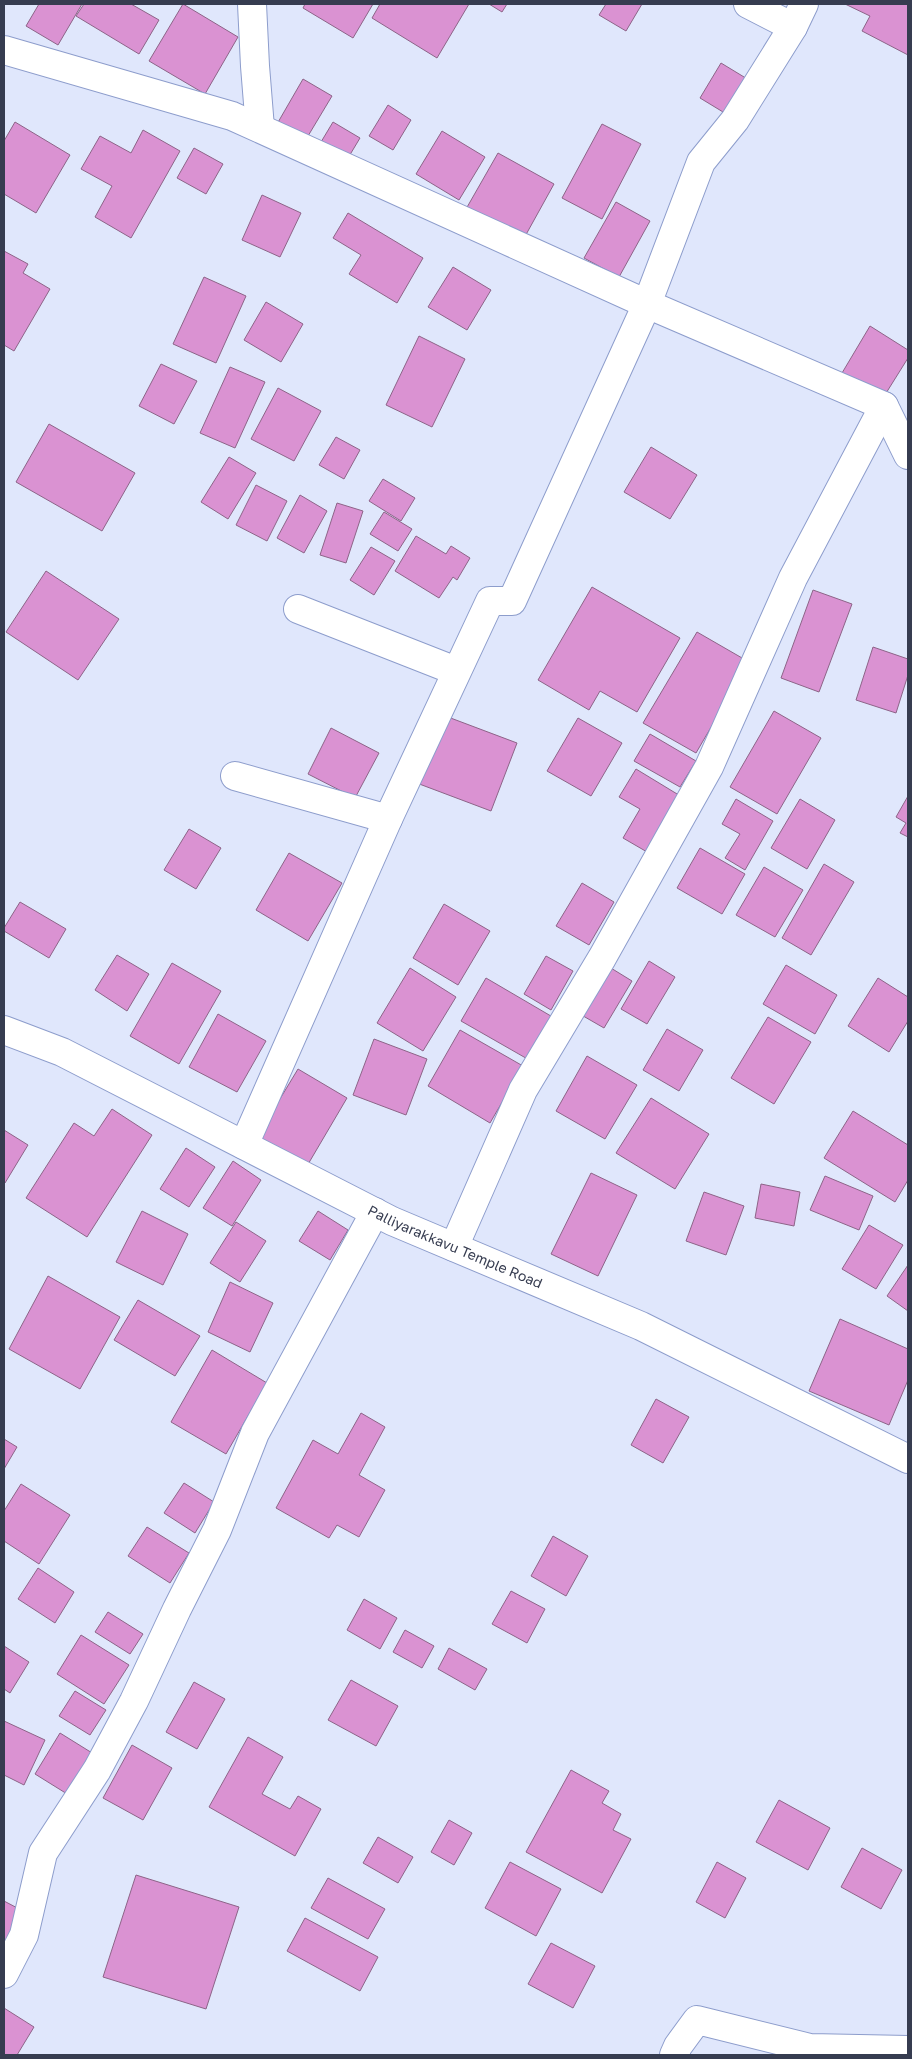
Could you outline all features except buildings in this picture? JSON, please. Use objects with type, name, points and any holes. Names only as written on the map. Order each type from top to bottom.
[{"type":"street","points":[[252,4],[254,66],[260,128]]},
{"type":"street","points":[[244,1145],[388,819],[490,601],[512,601],[647,304],[701,162],[735,120],[799,15],[748,4]]},
{"type":"street","points":[[4,50],[232,116],[647,304],[884,406],[908,455]]},
{"type":"street","points":[[454,1246],[523,1090],[602,958],[709,768],[793,578],[884,406]]},
{"type":"street","points":[[298,609],[456,671]]},
{"type":"street","points":[[235,776],[388,819]]},
{"type":"street","name":"Palliyarakkavu Temple Road","points":[[4,1030],[62,1052],[376,1212],[641,1326],[908,1459]]},
{"type":"street","points":[[4,1974],[24,1935],[43,1853],[97,1770],[134,1701],[217,1530],[255,1433],[376,1212]]},
{"type":"street","points":[[674,2055],[678,2046],[697,2020],[810,2048],[908,2050]]}]
